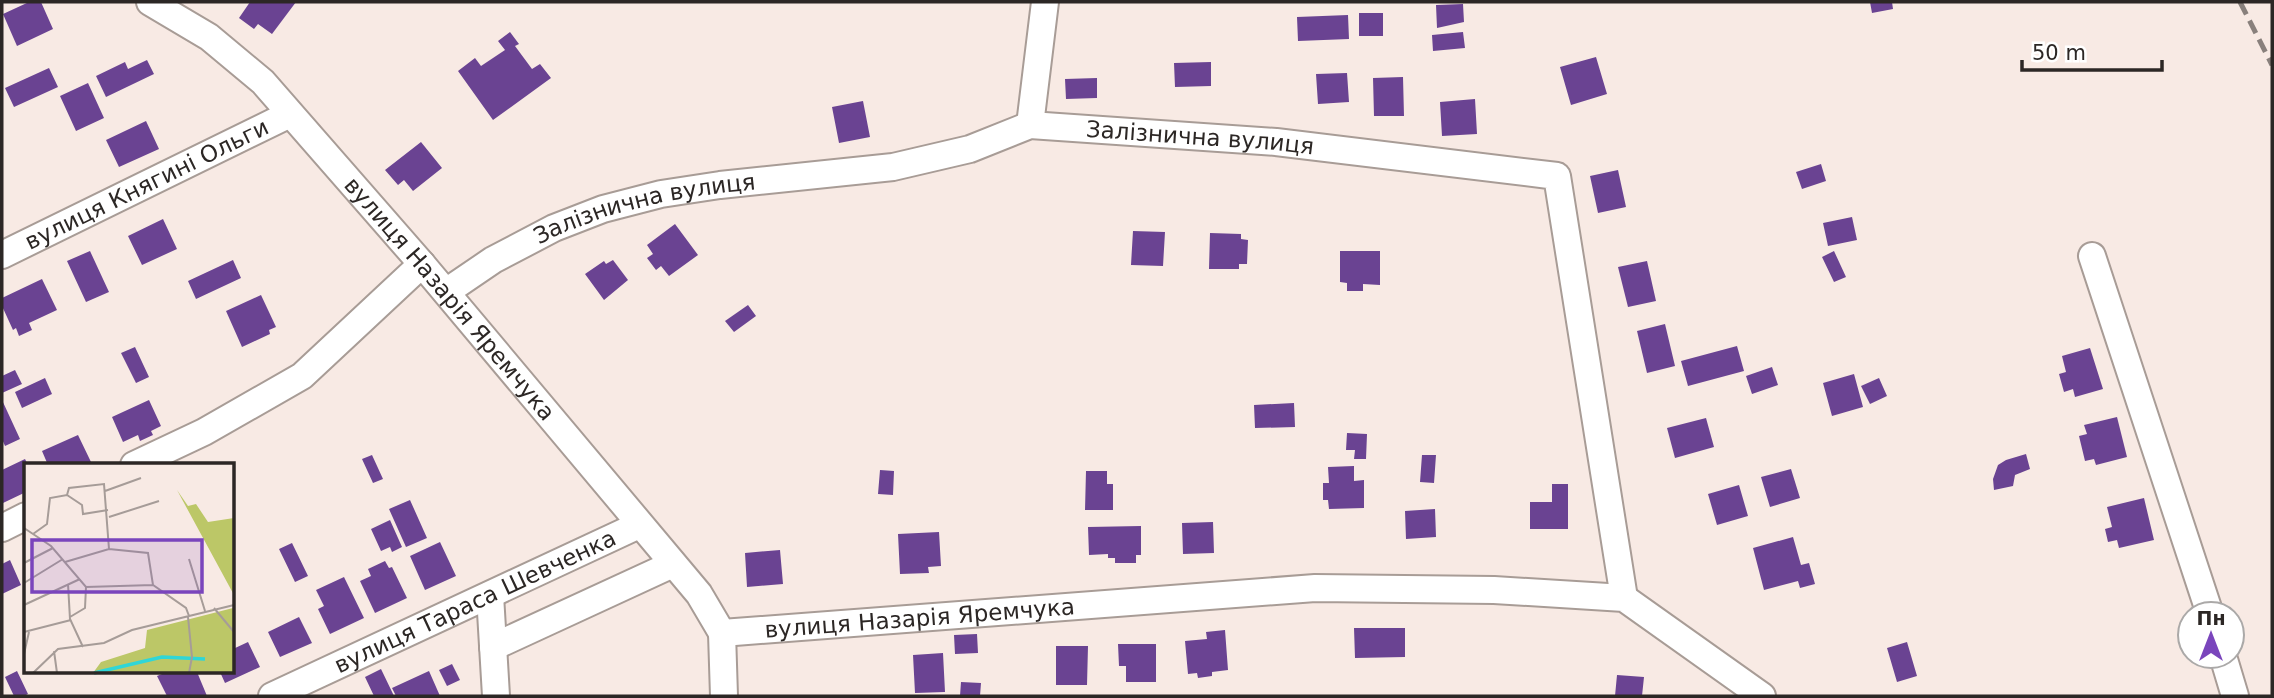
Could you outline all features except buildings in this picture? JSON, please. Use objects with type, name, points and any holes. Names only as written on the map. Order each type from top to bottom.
[{"type":"street","name":"вулиця Назарія Яремчука","points":[[150,2],[234,55],[263,82],[446,292],[699,594],[722,633],[1315,588],[1494,590],[1624,598]]},
{"type":"street","points":[[1030,125],[1045,2]]},
{"type":"street","name":"вулиця Княгині Ольги","points":[[2,255],[290,114]]},
{"type":"street","name":"Залізнична вулиця","points":[[446,292],[493,260],[554,228],[603,209],[696,188],[904,165],[970,149],[1030,125],[1276,142],[1557,176],[1624,598]]},
{"type":"street","points":[[2092,256],[2205,600]]},
{"type":"street","points":[[138,463],[204,432],[302,376],[422,264]]},
{"type":"street","points":[[2,528],[24,517]]},
{"type":"street","name":"вулиця Тараса Шевченка","points":[[272,696],[639,525]]},
{"type":"street","points":[[493,648],[673,564]]},
{"type":"street","points":[[490,594],[496,696]]},
{"type":"street","points":[[1624,598],[1762,696]]},
{"type":"street","points":[[722,633],[724,696]]},
{"type":"street","points":[[2227,670],[2235,696]]},
{"type":"railway","points":[[2240,2],[2272,65]]}]
